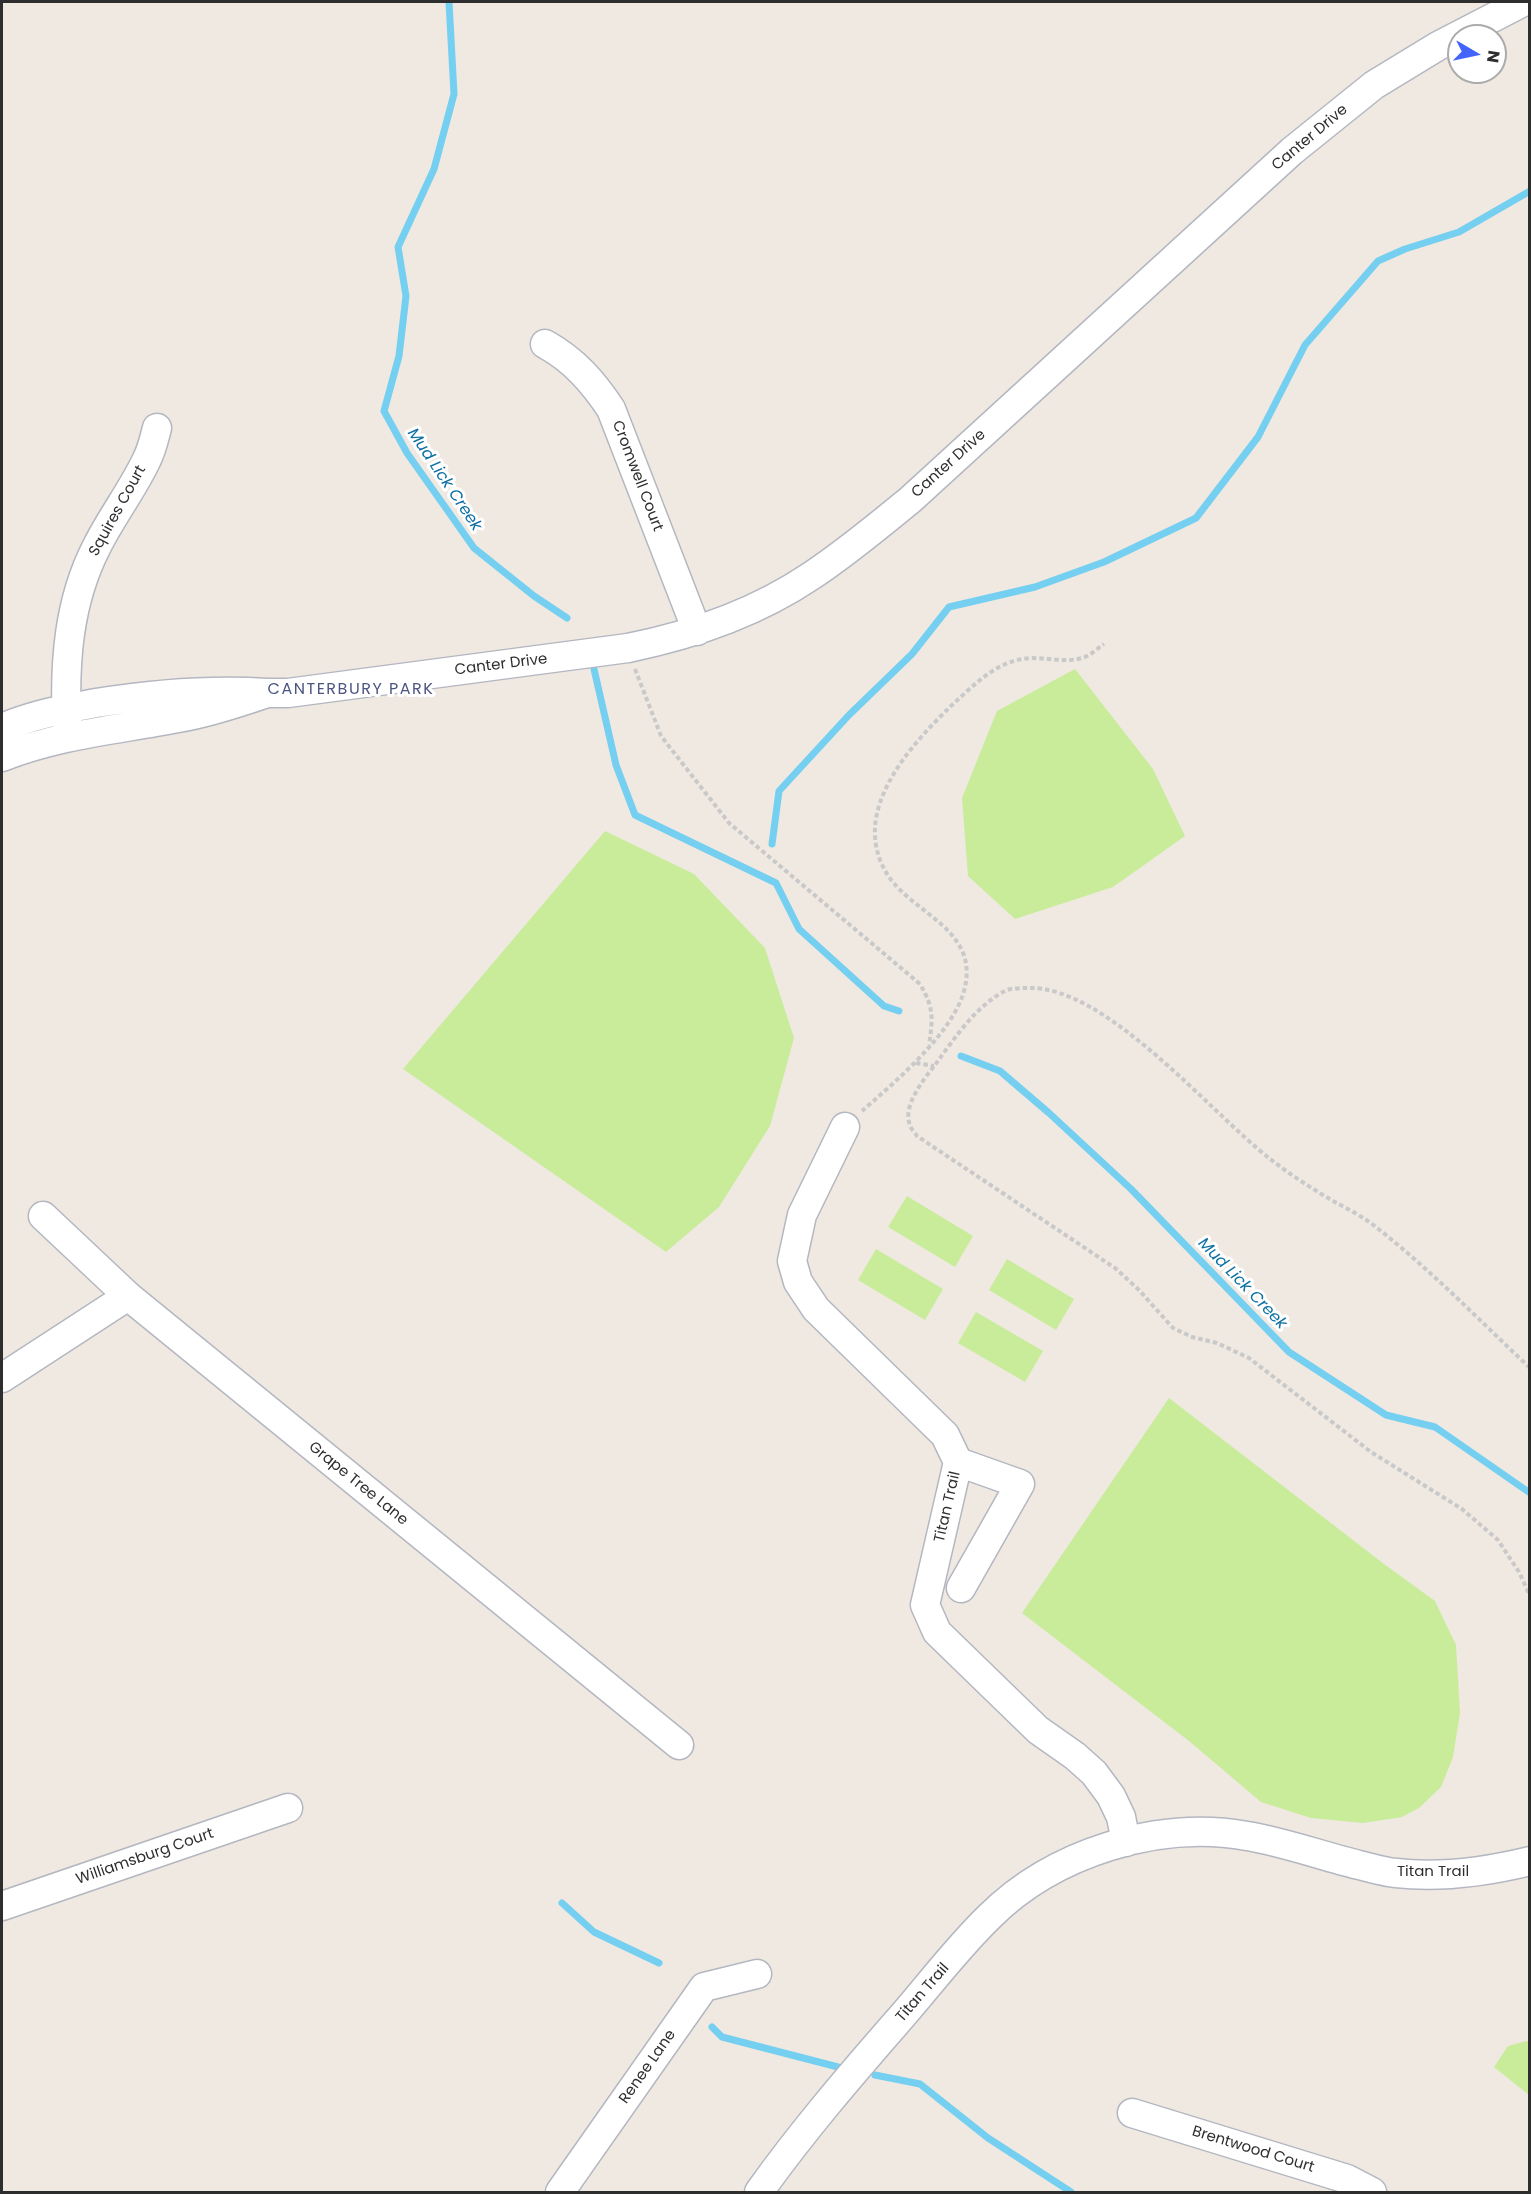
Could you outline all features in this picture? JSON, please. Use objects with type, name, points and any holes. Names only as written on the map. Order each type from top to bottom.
[{"type":"street","name":"Canter Drive","points":[[2,728],[66,708],[135,697],[199,692],[288,693],[628,648],[697,631],[767,602],[810,577],[910,500],[1292,151],[1374,85],[1438,46],[1523,2]]},
{"type":"street","name":"Cromwell Court","points":[[545,344],[577,366],[596,386],[611,409],[697,631]]},
{"type":"street","name":"Squires Court","points":[[68,736],[66,664],[71,622],[80,589],[95,549],[148,456],[157,428]]},
{"type":"street","name":"Canter Drive","points":[[2,757],[68,736],[220,709],[267,693]]},
{"type":"street","name":"Titan Trail","points":[[845,1127],[802,1215],[792,1261],[798,1282],[816,1309],[945,1435],[958,1462],[925,1605],[937,1632],[1038,1730],[1075,1756],[1094,1773],[1111,1796],[1121,1817],[1126,1842]]},
{"type":"street","name":"Grape Tree Lane","points":[[43,1216],[128,1296],[679,1745]]},
{"type":"street","points":[[2,1378],[128,1296]]},
{"type":"street","points":[[958,1462],[1020,1484],[961,1588]]},
{"type":"street","name":"Williamsburg Court","points":[[2,1906],[288,1808]]},
{"type":"street","name":"Titan Trail","points":[[759,2193],[781,2162],[878,2044],[989,1917],[1018,1893],[1049,1873],[1084,1856],[1126,1842],[1184,1832],[1248,1836],[1394,1873],[1434,1875],[1475,1872],[1530,1861]]},
{"type":"street","name":"Renee Lane","points":[[560,2193],[704,1987],[758,1974]]},
{"type":"street","name":"Brentwood Court","points":[[1132,2113],[1347,2179],[1372,2193]]},
{"type":"path","points":[[845,1127],[916,1063],[955,1013],[964,990],[966,966],[959,943],[944,925],[906,895],[887,875],[878,855],[873,830],[880,801],[895,772],[911,749],[985,676],[1003,665],[1024,659],[1076,659],[1089,655],[1104,644]]},
{"type":"path","points":[[628,648],[641,689],[661,736],[729,823],[920,984],[930,1001],[933,1022],[929,1046]]},
{"type":"path","points":[[1530,1368],[1441,1282],[1370,1223],[1269,1158],[1136,1039],[1102,1012],[1059,993],[1032,987],[1009,989],[993,999],[974,1016],[934,1066],[912,1100],[908,1113],[909,1125],[917,1136],[1115,1268],[1138,1289],[1173,1328],[1192,1337],[1217,1343],[1249,1358],[1371,1452],[1462,1509],[1498,1540],[1519,1572],[1530,1596]]},
{"type":"path","points":[[916,1063],[934,1066]]},
{"type":"green space","points":[[1075,669],[1153,769],[1185,836],[1113,887],[1015,919],[968,876],[962,798],[997,711]]},
{"type":"green space","points":[[605,831],[694,874],[765,948],[794,1038],[770,1126],[719,1207],[666,1252],[403,1069]]},
{"type":"green space","points":[[907,1196],[973,1236],[955,1267],[888,1227]]},
{"type":"green space","points":[[876,1249],[943,1289],[925,1320],[858,1280]]},
{"type":"green space","points":[[1007,1259],[1074,1299],[1056,1330],[989,1290]]},
{"type":"green space","points":[[976,1312],[1043,1351],[1025,1382],[958,1343]]},
{"type":"green space","points":[[1169,1398],[1435,1601],[1456,1645],[1460,1713],[1453,1757],[1441,1787],[1419,1808],[1402,1817],[1363,1823],[1311,1818],[1261,1802],[1189,1741],[1022,1613]]},
{"type":"green space","points":[[1529,2042],[1529,2095],[1494,2067],[1508,2046]]},
{"type":"waterway","name":"Mud Lick Creek","points":[[449,2],[454,94],[434,169],[398,247],[406,296],[399,356],[384,411],[407,453],[474,548],[534,596],[567,618]]},
{"type":"waterway","points":[[772,844],[779,791],[849,715],[912,654],[949,607],[1035,587],[1104,562],[1196,518],[1258,437],[1305,345],[1378,261],[1405,249],[1459,232],[1530,191]]},
{"type":"waterway","name":"Mud Lick Creek","points":[[594,669],[616,765],[635,815],[776,883],[799,929],[884,1006],[899,1011]]},
{"type":"waterway","name":"Mud Lick Creek","points":[[961,1056],[1000,1071],[1049,1113],[1131,1189],[1289,1352],[1386,1415],[1435,1427],[1530,1493]]},
{"type":"waterway","points":[[562,1903],[594,1932],[659,1963]]},
{"type":"waterway","points":[[712,2027],[722,2037],[838,2067]]},
{"type":"waterway","points":[[875,2075],[920,2084],[988,2138],[1071,2192]]},
{"type":"district","name":"CANTERBURY PARK","points":[[351,690]]}]
